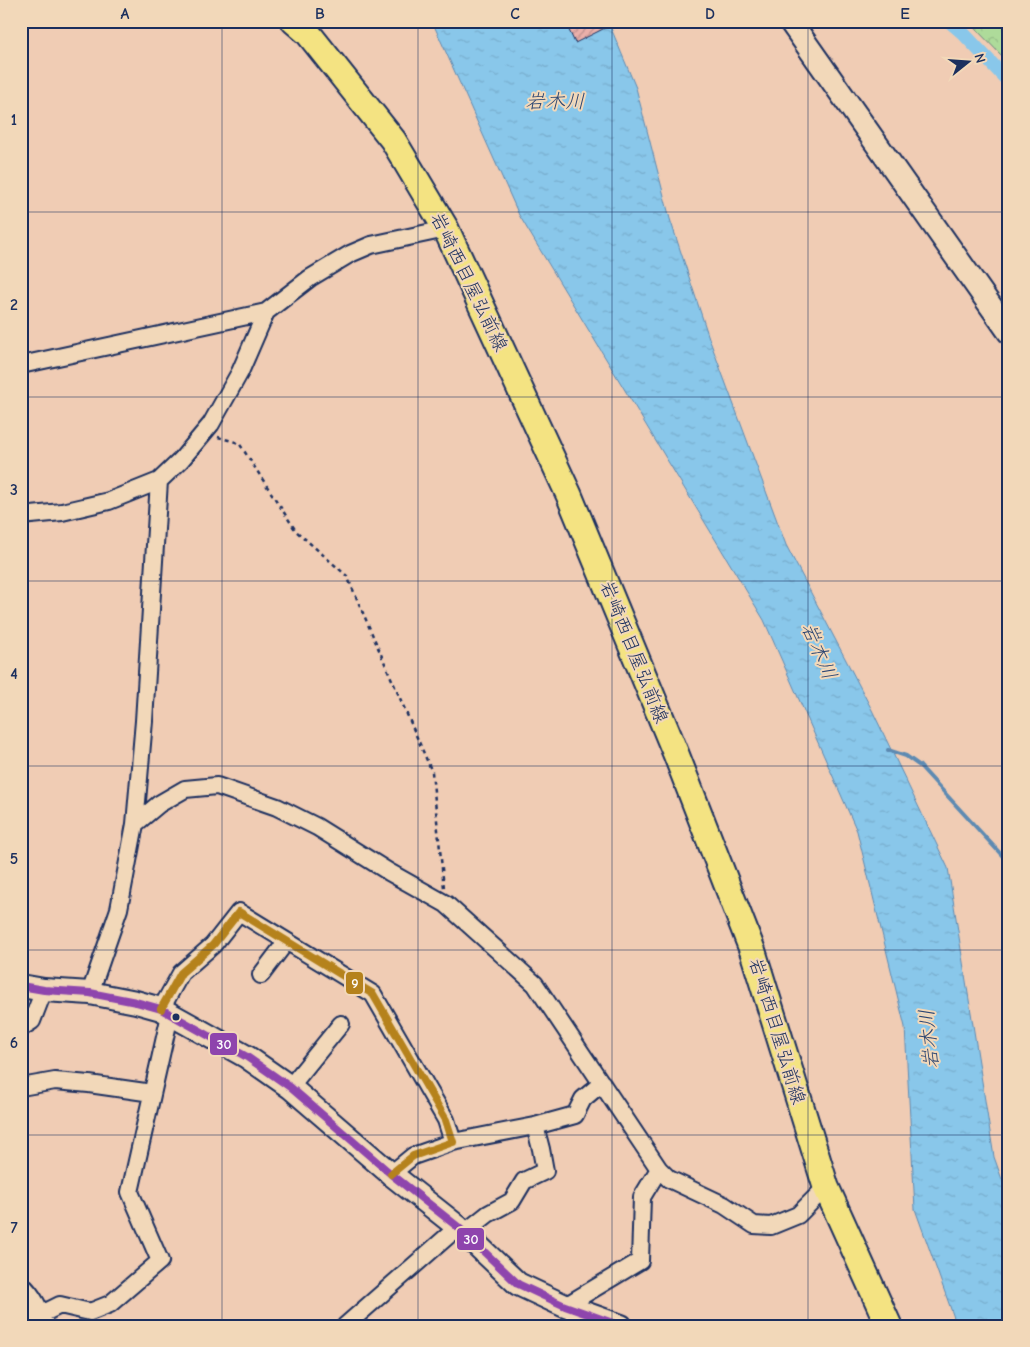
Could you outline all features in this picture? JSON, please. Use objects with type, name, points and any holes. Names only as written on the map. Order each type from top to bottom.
[{"type":"main road","name":"岩崎西目屋弘前線","points":[[294,21],[308,33],[393,140],[446,229],[570,495],[676,754],[752,952],[826,1188],[889,1326]]},
{"type":"main road","points":[[790,21],[1009,332]]},
{"type":"main road","points":[[21,986],[44,990],[90,993],[136,1002],[165,1012],[247,1057],[290,1087],[390,1174],[461,1230],[518,1284],[565,1306],[621,1326]]},
{"type":"street","points":[[21,365],[266,312],[310,278],[350,254],[371,245],[446,229]]},
{"type":"street","points":[[21,516],[62,512],[109,501],[159,481],[182,460],[211,424],[240,372],[266,312]]},
{"type":"street","points":[[90,993],[119,909],[135,824],[144,720],[159,481]]},
{"type":"street","points":[[135,824],[159,804],[185,789],[217,786],[277,807],[317,827],[389,872],[446,904],[536,984],[659,1169],[669,1179],[724,1205],[754,1224],[762,1226],[771,1226],[798,1215],[826,1188]]},
{"type":"street","points":[[21,1320],[44,1320],[60,1305],[90,1312],[110,1304],[160,1261],[130,1192],[152,1093],[165,1012],[181,974],[213,945],[239,912],[373,994],[446,1120],[453,1142]]},
{"type":"street","points":[[261,975],[286,942]]},
{"type":"street","points":[[21,1028],[32,1021],[44,990]]},
{"type":"street","points":[[290,1087],[341,1024]]},
{"type":"street","points":[[21,1087],[55,1081],[152,1093]]},
{"type":"street","points":[[390,1174],[413,1156],[453,1142],[534,1126],[575,1115],[583,1099],[602,1083]]},
{"type":"street","points":[[345,1326],[461,1230],[512,1201],[524,1182],[544,1171],[541,1148],[534,1126]]},
{"type":"street","points":[[565,1306],[640,1261],[642,1197],[659,1169]]},
{"type":"street","points":[[21,1284],[30,1292],[44,1320]]},
{"type":"path","points":[[203,433],[239,443],[296,531],[347,576],[432,772],[446,904]]},
{"type":"green space","points":[[968,21],[1009,21],[1009,63]]},
{"type":"water","name":"岩木川","points":[[432,21],[608,21],[636,88],[670,219],[710,341],[786,545],[872,710],[948,868],[994,1157],[1009,1199],[1009,1326],[957,1326],[915,1209],[905,1027],[857,831],[764,620],[519,215]]},
{"type":"building","points":[[578,21],[619,21],[575,43],[567,26]]},
{"type":"waterway","points":[[949,21],[963,33],[1009,82]]},
{"type":"waterway","points":[[888,750],[906,756],[920,766],[1009,863]]},
{"type":"transit line","name":"9","points":[[161,1009],[181,973],[213,945],[239,912],[373,994],[446,1120],[453,1142],[413,1156],[391,1174]]},
{"type":"transit line","name":"30","points":[[21,986],[44,990],[90,993],[161,1009],[247,1057],[290,1087],[391,1174],[458,1227],[518,1284],[565,1306],[621,1326]]}]
